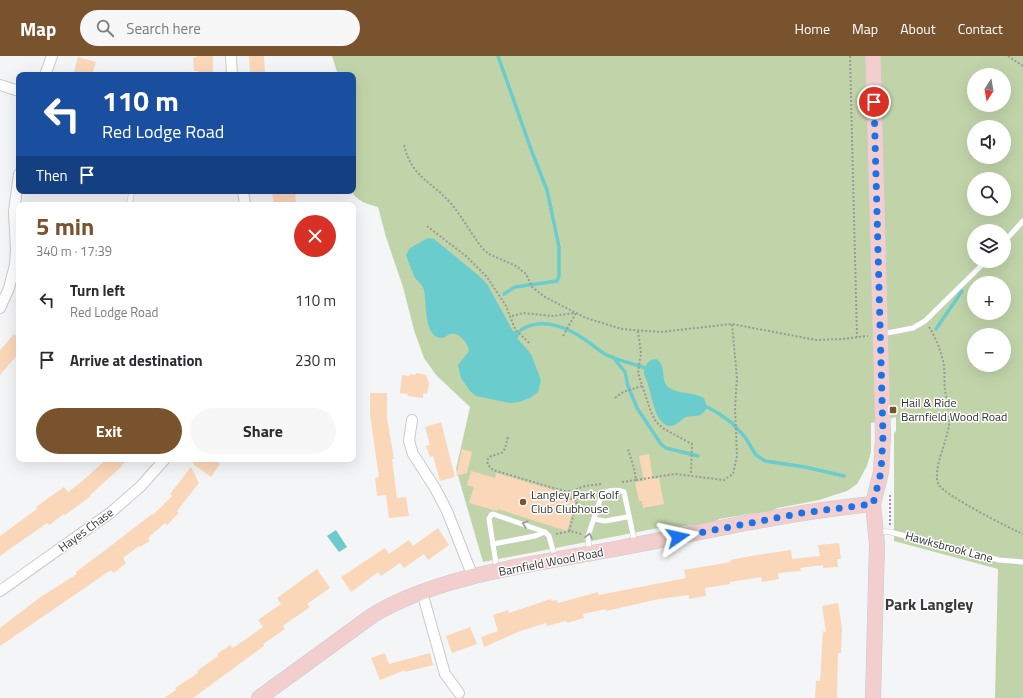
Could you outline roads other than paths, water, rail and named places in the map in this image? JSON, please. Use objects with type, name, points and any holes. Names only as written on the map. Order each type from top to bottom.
[{"type":"street","points":[[46,72],[52,56]]},
{"type":"street","points":[[231,56],[232,72]]},
{"type":"street","points":[[873,56],[881,334],[882,459],[881,472],[873,504],[876,531],[873,698]]},
{"type":"street","points":[[0,86],[16,91]]},
{"type":"street","points":[[0,308],[9,288],[15,265],[16,249],[14,212],[16,194]]},
{"type":"street","points":[[412,420],[409,441],[413,454],[435,488],[447,511],[473,577]]},
{"type":"street","name":"Hayes Chase","points":[[0,591],[110,513],[140,487],[161,462]]},
{"type":"street","name":"Barnfield Wood Road","points":[[259,698],[373,615],[388,606],[422,592],[473,577],[555,560],[802,513],[873,504]]},
{"type":"street","points":[[422,592],[445,674],[459,693]]},
{"type":"lane","points":[[1011,234],[1023,221]]},
{"type":"lane","points":[[881,334],[913,328],[925,321],[979,268]]},
{"type":"lane","points":[[589,554],[588,536],[602,494],[606,492],[621,490],[624,492],[636,545]]},
{"type":"lane","points":[[498,572],[489,519],[493,514],[545,532],[549,536],[555,560]]},
{"type":"lane","points":[[594,519],[604,521],[627,517],[629,514]]},
{"type":"lane","name":"Hawksbrook Lane","points":[[876,531],[890,532],[998,560],[1023,562]]},
{"type":"lane","points":[[493,544],[535,536],[545,532]]},
{"type":"water","points":[[428,238],[434,239],[478,275],[487,284],[513,331],[521,330],[518,339],[531,354],[541,380],[538,392],[530,398],[519,402],[510,403],[476,396],[470,391],[461,378],[458,365],[469,351],[467,345],[457,335],[450,334],[442,338],[436,336],[432,332],[427,318],[425,296],[422,285],[415,278],[406,255],[410,248]]},
{"type":"water","points":[[653,359],[656,359],[663,368],[664,380],[668,387],[672,390],[701,396],[704,398],[707,407],[703,413],[686,417],[672,426],[665,425],[661,421],[655,410],[644,373],[647,363]]},
{"type":"water","points":[[336,530],[347,547],[339,552],[327,536]]},
{"type":"waterway","points":[[498,56],[547,190],[559,247],[559,276],[557,281],[515,287],[504,294]]},
{"type":"waterway","points":[[936,329],[962,291]]},
{"type":"waterway","points":[[521,330],[537,324],[562,327],[587,341],[607,355],[645,368]]},
{"type":"waterway","points":[[613,357],[625,372],[628,386],[637,408],[661,444],[666,448],[698,456]]},
{"type":"waterway","points":[[707,407],[732,423],[745,437],[756,455],[765,461],[805,467],[844,476]]},
{"type":"place","name":"Hail & Ride Barnfield Wood Road","points":[[893,410]]},
{"type":"place","name":"Langley Park Golf Club Clubhouse","points":[[523,502]]},
{"type":"district","name":"Park Langley","points":[[929,604]]}]
